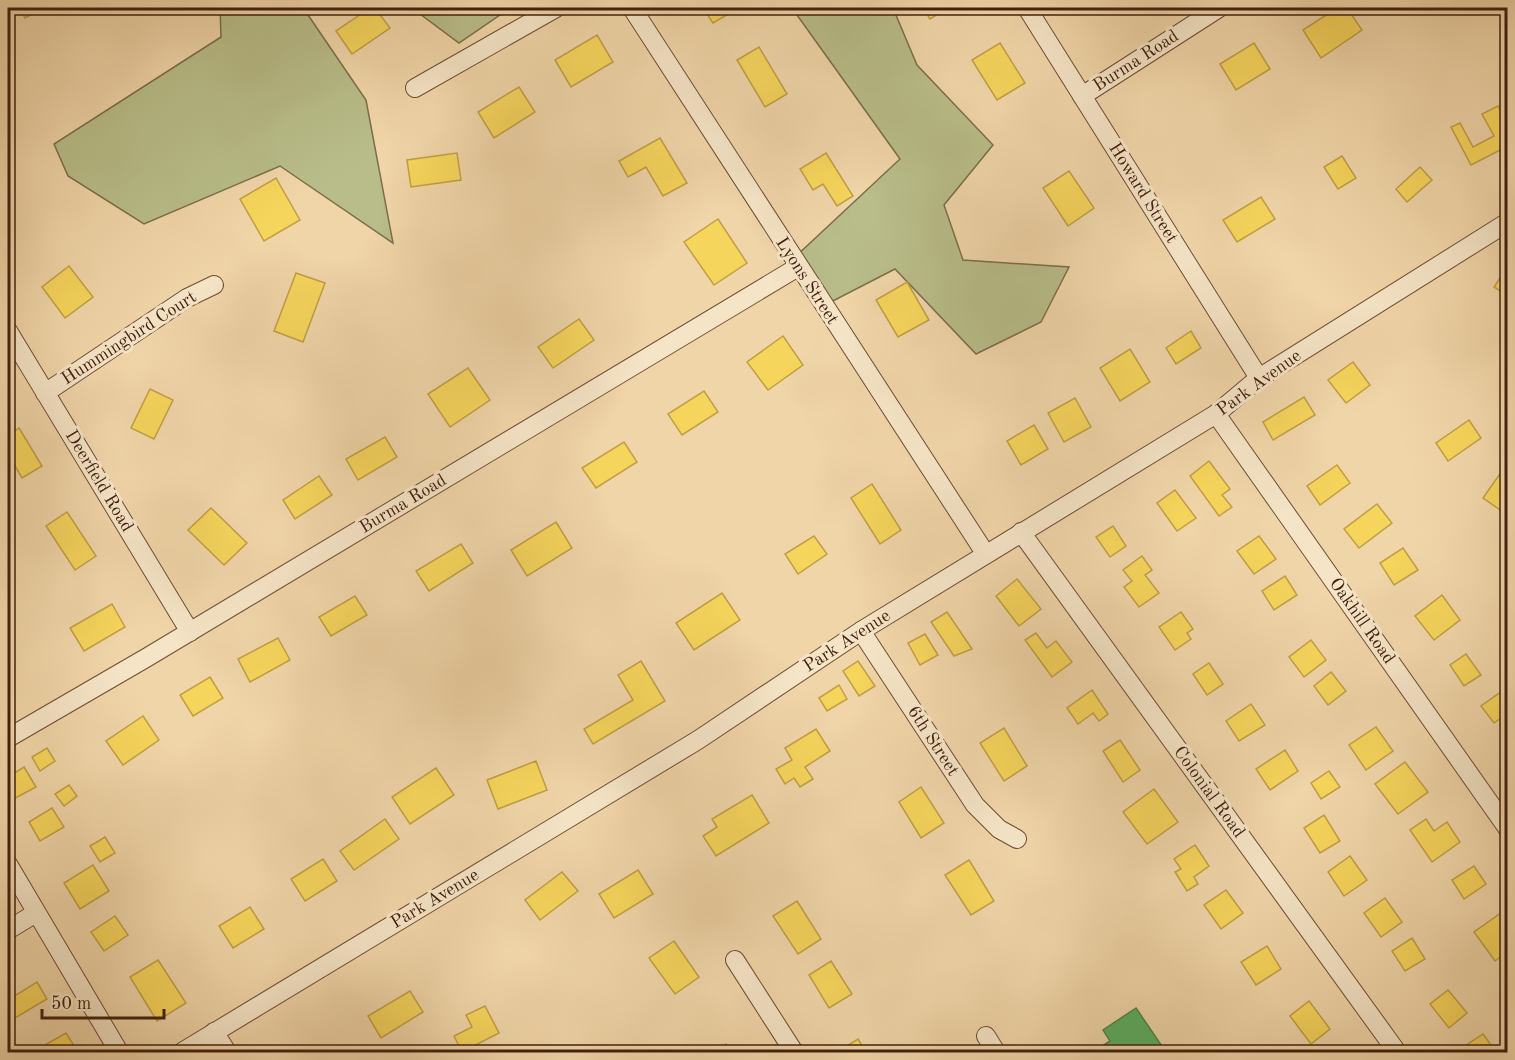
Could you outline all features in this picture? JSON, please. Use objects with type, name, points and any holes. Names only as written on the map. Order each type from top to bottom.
[{"type":"street","points":[[415,88],[556,8]]},
{"type":"street","name":"Lyons Street","points":[[632,8],[985,553]]},
{"type":"street","name":"Howard Street","points":[[1027,8],[1259,378]]},
{"type":"street","name":"Burma Road","points":[[1082,96],[1219,8]]},
{"type":"street","name":"Park Avenue","points":[[182,1053],[698,741],[861,631],[985,553],[1216,414],[1259,378],[1508,222]]},
{"type":"street","name":"Burma Road","points":[[8,738],[190,632],[798,267]]},
{"type":"street","name":"Hummingbird Court","points":[[45,393],[187,298],[214,285]]},
{"type":"street","name":"Deerfield Road","points":[[8,331],[190,632]]},
{"type":"street","name":"Oakhill Road","points":[[1216,414],[1508,829]]},
{"type":"street","name":"Colonial Road","points":[[1021,532],[1397,1053]]},
{"type":"street","name":"6th Street","points":[[861,631],[975,805],[999,829],[1017,840]]},
{"type":"street","points":[[8,864],[118,1053]]},
{"type":"street","points":[[8,930],[36,913]]},
{"type":"street","points":[[735,960],[795,1053]]},
{"type":"street","points":[[214,1032],[227,1053]]},
{"type":"street","points":[[986,1036],[996,1053]]},
{"type":"green space","points":[[220,8],[316,8],[306,12],[366,100],[393,243],[280,166],[144,224],[68,176],[54,144],[221,37]]},
{"type":"green space","points":[[412,8],[510,8],[459,43]]},
{"type":"green space","points":[[792,8],[893,8],[917,65],[993,145],[944,205],[963,260],[1069,267],[1041,322],[976,354],[895,269],[827,304],[794,258],[900,159]]},
{"type":"building: Homes","points":[[19,8],[44,8],[25,18]]},
{"type":"building: Homes","points":[[370,8],[375,8],[390,28],[352,54],[336,31]]},
{"type":"building: Homes","points":[[703,8],[736,8],[737,9],[713,23]]},
{"type":"building: Homes","points":[[923,8],[948,8],[930,19]]},
{"type":"building: Homes","points":[[1337,8],[1347,8],[1362,30],[1321,58],[1303,30]]},
{"type":"building: Homes","points":[[597,35],[613,62],[571,87],[555,60]]},
{"type":"building: Homes","points":[[1000,43],[1025,83],[997,100],[972,60]]},
{"type":"building: Homes","points":[[1254,43],[1270,69],[1236,90],[1220,64]]},
{"type":"building: Homes","points":[[759,47],[787,94],[765,107],[737,60]]},
{"type":"building: Homes","points":[[519,87],[535,112],[494,138],[478,112]]},
{"type":"building: Homes","points":[[1498,106],[1508,124],[1508,146],[1471,165],[1451,127],[1460,123],[1473,147],[1494,136],[1482,114]]},
{"type":"building: Homes","points":[[660,138],[687,183],[663,196],[646,167],[628,177],[619,161]]},
{"type":"building: Homes","points":[[457,153],[461,180],[411,187],[407,160]]},
{"type":"building: Homes","points":[[826,153],[853,196],[837,206],[823,184],[813,190],[800,169]]},
{"type":"building: Homes","points":[[1342,156],[1356,178],[1338,189],[1324,167]]},
{"type":"building: Homes","points":[[1420,167],[1432,180],[1407,202],[1396,189]]},
{"type":"building: Homes","points":[[1069,171],[1094,208],[1068,226],[1043,188]]},
{"type":"building: Homes","points":[[276,178],[300,220],[264,241],[240,199]]},
{"type":"building: Homes","points":[[1261,197],[1275,219],[1237,242],[1223,220]]},
{"type":"building: Homes","points":[[718,219],[747,263],[714,285],[684,242]]},
{"type":"building: Homes","points":[[69,266],[93,297],[65,318],[42,287]]},
{"type":"building: Homes","points":[[1504,272],[1508,274],[1508,296],[1494,287]]},
{"type":"building: Homes","points":[[296,273],[325,283],[303,342],[274,331]]},
{"type":"building: Homes","points":[[907,282],[929,320],[898,337],[876,300]]},
{"type":"building: Homes","points":[[579,319],[594,340],[553,368],[538,347]]},
{"type":"building: Homes","points":[[1191,331],[1201,348],[1176,364],[1166,348]]},
{"type":"building: Homes","points":[[783,336],[803,365],[768,390],[747,362]]},
{"type":"building: Homes","points":[[1130,349],[1150,382],[1120,401],[1100,368]]},
{"type":"building: Homes","points":[[1353,362],[1370,385],[1346,403],[1328,380]]},
{"type":"building: Homes","points":[[468,368],[490,400],[450,427],[428,394]]},
{"type":"building: Homes","points":[[150,389],[173,400],[154,439],[131,428]]},
{"type":"building: Homes","points":[[704,391],[718,412],[682,435],[668,414]]},
{"type":"building: Homes","points":[[1304,397],[1315,415],[1273,440],[1263,422]]},
{"type":"building: Homes","points":[[1075,398],[1091,427],[1064,442],[1048,413]]},
{"type":"building: Homes","points":[[1469,420],[1481,438],[1448,461],[1436,443]]},
{"type":"building: Homes","points":[[1034,425],[1048,449],[1021,465],[1007,441]]},
{"type":"building: Homes","points":[[19,428],[42,466],[22,478],[8,454],[8,436]]},
{"type":"building: Homes","points":[[385,437],[397,457],[358,480],[346,459]]},
{"type":"building: Homes","points":[[624,442],[637,462],[596,488],[582,468]]},
{"type":"building: Homes","points":[[1209,461],[1230,489],[1222,495],[1232,507],[1219,516],[1190,476]]},
{"type":"building: Homes","points":[[1337,465],[1350,483],[1320,505],[1307,486]]},
{"type":"building: Homes","points":[[1504,468],[1508,470],[1508,506],[1503,512],[1483,498]]},
{"type":"building: Homes","points":[[319,476],[332,495],[295,519],[283,500]]},
{"type":"building: Homes","points":[[872,484],[901,530],[880,544],[851,498]]},
{"type":"building: Homes","points":[[1175,490],[1196,518],[1177,531],[1157,503]]},
{"type":"building: Homes","points":[[1377,504],[1392,523],[1359,548],[1344,529]]},
{"type":"building: Homes","points":[[211,508],[247,543],[224,565],[188,530]]},
{"type":"building: Homes","points":[[67,512],[96,556],[75,570],[46,526]]},
{"type":"building: Homes","points":[[556,522],[572,548],[527,576],[511,550]]},
{"type":"building: Homes","points":[[1113,526],[1126,546],[1110,557],[1096,537]]},
{"type":"building: Homes","points":[[814,536],[827,554],[798,574],[785,554]]},
{"type":"building: Homes","points":[[1259,536],[1276,559],[1254,574],[1237,551]]},
{"type":"building: Homes","points":[[461,544],[473,563],[429,591],[416,571]]},
{"type":"building: Homes","points":[[1403,548],[1418,570],[1394,585],[1380,563]]},
{"type":"building: Homes","points":[[1142,556],[1152,570],[1145,575],[1159,593],[1139,607],[1124,587],[1132,581],[1123,570]]},
{"type":"building: Homes","points":[[1285,576],[1297,595],[1274,610],[1262,591]]},
{"type":"building: Homes","points":[[1017,579],[1041,609],[1019,626],[996,596]]},
{"type":"building: Homes","points":[[722,593],[740,620],[694,650],[676,623]]},
{"type":"building: Homes","points":[[1442,595],[1460,620],[1434,640],[1415,616]]},
{"type":"building: Homes","points":[[355,596],[367,615],[331,636],[319,617]]},
{"type":"building: Homes","points":[[112,604],[125,627],[84,651],[70,628]]},
{"type":"building: Homes","points":[[947,612],[972,649],[954,656],[931,622]]},
{"type":"building: Homes","points":[[1181,612],[1193,629],[1187,633],[1191,639],[1175,650],[1159,627]]},
{"type":"building: Homes","points":[[1036,633],[1047,648],[1056,641],[1072,662],[1052,677],[1025,640]]},
{"type":"building: Homes","points":[[925,634],[938,655],[920,665],[908,643]]},
{"type":"building: Homes","points":[[278,638],[290,660],[250,682],[238,659]]},
{"type":"building: Homes","points":[[1311,640],[1326,660],[1304,677],[1289,657]]},
{"type":"building: Homes","points":[[1466,654],[1481,675],[1464,686],[1450,665]]},
{"type":"building: Homes","points":[[641,661],[665,701],[593,744],[584,729],[633,700],[618,675]]},
{"type":"building: Homes","points":[[858,661],[875,686],[859,696],[843,671]]},
{"type":"building: Homes","points":[[1209,663],[1223,684],[1207,695],[1193,674]]},
{"type":"building: Homes","points":[[1331,672],[1346,691],[1328,705],[1314,686]]},
{"type":"building: Homes","points":[[210,677],[223,698],[193,716],[180,695]]},
{"type":"building: Homes","points":[[839,685],[847,699],[827,711],[819,698]]},
{"type":"building: Homes","points":[[1508,687],[1508,713],[1494,723],[1481,706]]},
{"type":"building: Homes","points":[[1092,690],[1108,714],[1099,721],[1093,713],[1078,724],[1067,708]]},
{"type":"building: Homes","points":[[1251,704],[1265,725],[1239,741],[1226,721]]},
{"type":"building: Homes","points":[[143,716],[159,740],[123,765],[106,741]]},
{"type":"building: Homes","points":[[1376,727],[1393,751],[1366,770],[1349,745]]},
{"type":"building: Homes","points":[[1004,728],[1027,766],[1004,781],[980,743]]},
{"type":"building: Homes","points":[[816,729],[830,751],[805,767],[813,779],[800,787],[794,778],[785,784],[776,769],[792,760],[785,748]]},
{"type":"building: Homes","points":[[1120,740],[1140,770],[1123,782],[1103,751]]},
{"type":"building: Homes","points":[[47,748],[55,761],[40,771],[32,757]]},
{"type":"building: Homes","points":[[1285,750],[1298,771],[1270,790],[1256,769]]},
{"type":"building: Homes","points":[[536,761],[547,790],[498,809],[487,780]]},
{"type":"building: Homes","points":[[1405,762],[1428,792],[1398,814],[1375,784]]},
{"type":"building: Homes","points":[[24,767],[36,787],[10,801],[8,777]]},
{"type":"building: Homes","points":[[436,768],[454,795],[410,824],[392,797]]},
{"type":"building: Homes","points":[[1329,771],[1340,787],[1321,799],[1311,783]]},
{"type":"building: Homes","points":[[69,785],[77,796],[64,806],[55,794]]},
{"type":"building: Homes","points":[[921,787],[944,823],[921,838],[899,802]]},
{"type":"building: Homes","points":[[1154,789],[1178,822],[1147,844],[1123,812]]},
{"type":"building: Homes","points":[[752,795],[769,823],[716,856],[703,836],[717,827],[712,819]]},
{"type":"building: Homes","points":[[52,808],[64,827],[40,841],[29,822]]},
{"type":"building: Homes","points":[[1324,815],[1340,841],[1320,853],[1304,828]]},
{"type":"building: Homes","points":[[385,819],[399,839],[354,870],[340,851]]},
{"type":"building: Homes","points":[[1426,819],[1434,831],[1447,822],[1460,842],[1432,862],[1410,830]]},
{"type":"building: Homes","points":[[105,837],[115,853],[100,862],[90,846]]},
{"type":"building: Homes","points":[[1195,845],[1209,866],[1194,877],[1198,884],[1187,891],[1175,872],[1181,869],[1174,859]]},
{"type":"building: Homes","points":[[1350,856],[1367,880],[1344,896],[1328,872]]},
{"type":"building: Homes","points":[[323,859],[337,881],[305,901],[291,879]]},
{"type":"building: Homes","points":[[969,860],[994,901],[971,915],[945,875]]},
{"type":"building: Homes","points":[[93,865],[109,891],[80,909],[64,883]]},
{"type":"building: Homes","points":[[1474,866],[1486,884],[1464,899],[1452,880]]},
{"type":"building: Homes","points":[[638,870],[653,894],[614,918],[599,894]]},
{"type":"building: Homes","points":[[562,872],[578,891],[540,920],[525,900]]},
{"type":"building: Homes","points":[[1226,890],[1243,913],[1221,929],[1204,905]]},
{"type":"building: Homes","points":[[1385,898],[1402,922],[1381,937],[1364,913]]},
{"type":"building: Homes","points":[[797,901],[821,939],[798,954],[773,916]]},
{"type":"building: Homes","points":[[250,907],[264,929],[233,948],[219,926]]},
{"type":"building: Homes","points":[[1508,908],[1508,923],[1500,928],[1508,939],[1508,951],[1495,961],[1474,932]]},
{"type":"building: Homes","points":[[115,916],[128,935],[104,951],[91,932]]},
{"type":"building: Homes","points":[[1412,938],[1425,959],[1405,971],[1392,951]]},
{"type":"building: Homes","points":[[674,941],[699,977],[675,994],[649,958]]},
{"type":"building: Homes","points":[[1267,946],[1281,969],[1256,985],[1241,962]]},
{"type":"building: Homes","points":[[158,960],[186,1003],[157,1021],[130,977]]},
{"type":"building: Homes","points":[[831,961],[852,994],[829,1008],[809,975]]},
{"type":"building: Homes","points":[[37,982],[47,999],[15,1018],[8,1000]]},
{"type":"building: Homes","points":[[1448,990],[1467,1013],[1449,1028],[1430,1004]]},
{"type":"building: Homes","points":[[410,991],[423,1012],[381,1038],[368,1016]]},
{"type":"building: Homes","points":[[1309,1001],[1330,1029],[1311,1044],[1290,1016]]},
{"type":"building: Homes","points":[[485,1006],[499,1033],[462,1052],[454,1036],[472,1027],[466,1015]]},
{"type":"building: Homes","points":[[66,1033],[78,1052],[49,1052],[45,1045]]},
{"type":"building: Homes","points":[[1483,1034],[1496,1052],[1465,1052],[1462,1048]]},
{"type":"building: Homes","points":[[858,1039],[866,1052],[837,1052]]},
{"type":"building: Homes","points":[[726,1044],[731,1052],[712,1052]]},
{"type":"building: Public","points":[[1136,1008],[1166,1052],[1093,1052],[1110,1041],[1103,1030]]}]
